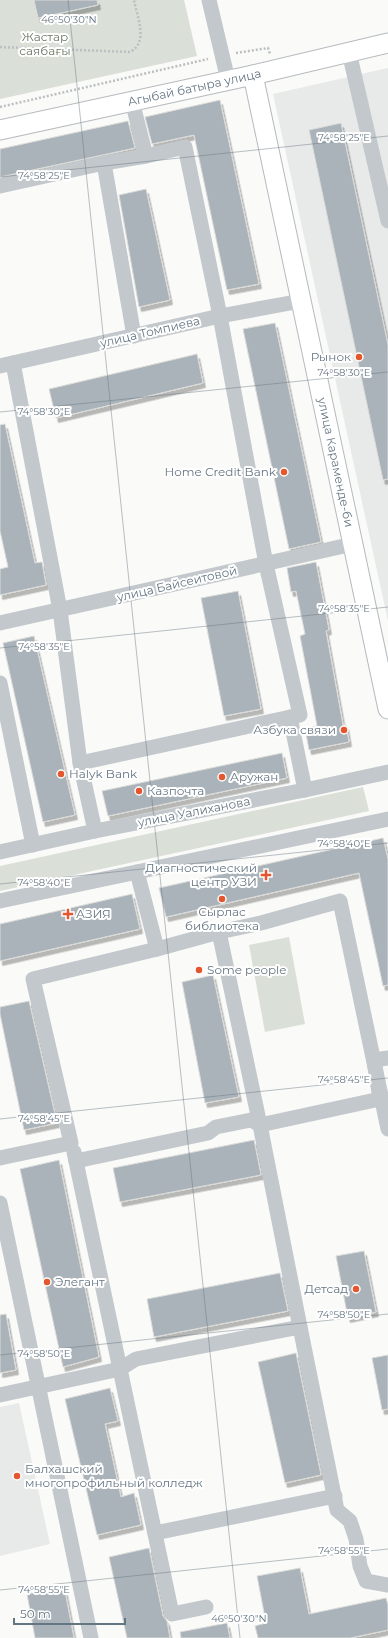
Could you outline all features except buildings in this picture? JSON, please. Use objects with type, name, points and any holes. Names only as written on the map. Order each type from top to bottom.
[{"type":"main road","name":"Агыбай батыра улица","points":[[0,130],[253,75],[388,43]]},
{"type":"main road","name":"улица Караменде-би","points":[[253,75],[353,544],[386,690],[388,709]]},
{"type":"street","points":[[209,0],[228,80]]},
{"type":"street","points":[[349,52],[388,221]]},
{"type":"street","points":[[132,101],[146,156]]},
{"type":"street","points":[[0,186],[104,163],[146,156],[184,146],[220,316],[266,564],[300,715],[80,763]]},
{"type":"street","points":[[104,163],[134,336]]},
{"type":"street","name":"улица Томпиева","points":[[6,364],[220,316],[301,301]]},
{"type":"street","points":[[6,364],[60,610],[80,763],[95,830]]},
{"type":"street","name":"улица Байсеитовой","points":[[0,623],[353,544]]},
{"type":"street","points":[[0,683],[33,845]]},
{"type":"street","points":[[290,717],[305,790]]},
{"type":"street","name":"улица Уалиханова","points":[[0,852],[95,830],[305,790],[388,772]]},
{"type":"street","points":[[0,901],[388,819]]},
{"type":"street","points":[[137,872],[157,949]]},
{"type":"street","points":[[206,1608],[172,1614],[76,1161],[33,979],[157,949],[219,932],[262,923],[340,901],[381,1059],[388,1129]]},
{"type":"street","points":[[219,932],[260,1125],[334,1496],[338,1510],[350,1521],[356,1539],[360,1566],[366,1581],[388,1585]]},
{"type":"street","points":[[76,1161],[208,1133],[216,1127],[251,1120],[260,1125],[380,1099],[381,1059]]},
{"type":"street","points":[[0,1158],[71,1143]]},
{"type":"street","points":[[0,1203],[91,1638]]},
{"type":"street","points":[[0,1395],[120,1369],[136,1359],[300,1327]]},
{"type":"street","points":[[155,1533],[334,1496]]},
{"type":"path","points":[[0,47],[130,52],[136,49],[140,42],[140,32],[134,0]]},
{"type":"path","points":[[0,107],[207,59]]},
{"type":"shaded area","name":"Рынок","points":[[388,68],[388,621],[273,94]]},
{"type":"shaded area","name":"Балхашский многопрофильный колледж","points":[[19,1403],[50,1544],[0,1556],[0,1407]]},
{"type":"green space","name":"Жастар саябағы","points":[[0,0],[184,0],[197,56],[0,99]]},
{"type":"green space","points":[[363,787],[369,811],[0,891],[0,866]]},
{"type":"green space","points":[[289,937],[305,1024],[265,1032],[249,945]]},
{"type":"place","name":"Рынок","points":[[359,357]]},
{"type":"place","name":"Home Credit Bank","points":[[284,472]]},
{"type":"place","name":"Азбука связи","points":[[344,730]]},
{"type":"place","name":"Halyk Bank","points":[[61,774]]},
{"type":"place","name":"Аружан","points":[[222,777]]},
{"type":"place","name":"Казпочта","points":[[139,791]]},
{"type":"place","name":"Диагностический центр УЗИ","points":[[266,875]]},
{"type":"place","name":"Сырлас библиотека","points":[[222,899]]},
{"type":"place","name":"АЗИЯ","points":[[68,914]]},
{"type":"place","name":"Some people","points":[[199,970]]},
{"type":"place","name":"Элегант","points":[[47,1282]]},
{"type":"place","name":"Детсад","points":[[356,1289]]},
{"type":"place","name":"Балхашский многопрофильный колледж","points":[[17,1476]]}]
